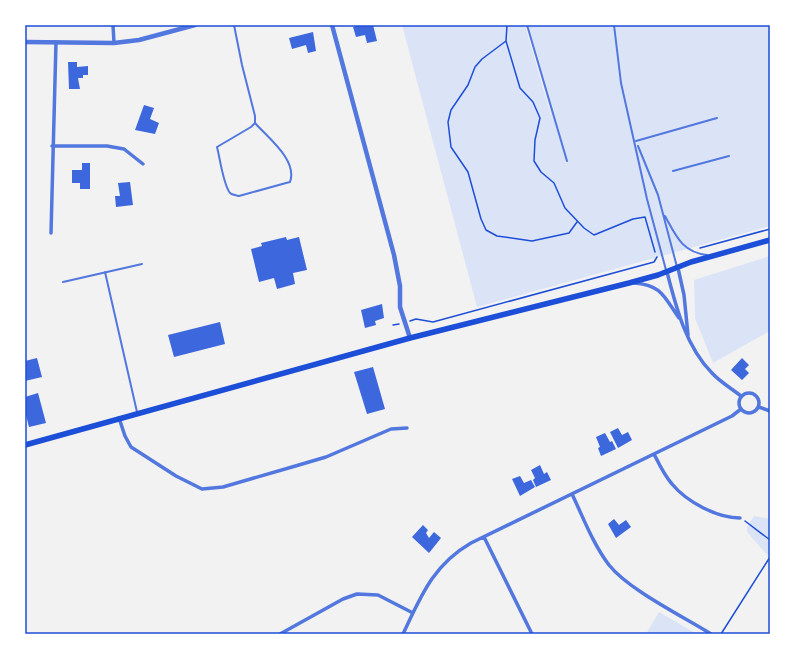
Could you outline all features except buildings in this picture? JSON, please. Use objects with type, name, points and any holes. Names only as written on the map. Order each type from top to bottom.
[{"type":"main road","points":[[25,445],[410,338],[629,283],[713,256],[770,240]]},
{"type":"street","points":[[113,25],[114,43]]},
{"type":"street","points":[[25,42],[114,43],[139,40],[194,25]]},
{"type":"street","points":[[332,25],[394,256],[400,286],[400,307],[410,338]]},
{"type":"street","points":[[51,233],[52,146],[56,42]]},
{"type":"street","points":[[52,146],[107,146],[124,149],[143,164]]},
{"type":"street","points":[[678,268],[684,295],[688,336]]},
{"type":"street","points":[[667,272],[680,320]]},
{"type":"street","points":[[629,283],[648,284],[659,290],[680,320],[699,357],[720,382],[741,396]]},
{"type":"street","points":[[741,409],[739,402],[741,396],[747,392],[756,395],[759,400],[759,407]]},
{"type":"street","points":[[741,409],[750,413],[759,407]]},
{"type":"street","points":[[759,407],[770,412]]},
{"type":"street","points":[[403,634],[426,586],[441,566],[455,553],[484,537],[732,416],[741,409]]},
{"type":"street","points":[[119,418],[125,436],[131,447],[176,476],[202,489],[223,487],[326,457],[391,429],[407,428]]},
{"type":"street","points":[[654,454],[667,478],[682,494],[713,513],[727,518],[740,518]]},
{"type":"street","points":[[572,494],[601,552],[614,571],[627,583],[710,634]]},
{"type":"street","points":[[484,537],[532,634]]},
{"type":"street","points":[[280,634],[343,599],[357,594],[378,595],[413,613]]},
{"type":"lane","points":[[234,25],[242,65],[255,112],[255,123],[283,151],[287,159],[292,179],[286,184],[239,196],[233,195],[229,192],[226,184],[217,146],[255,123]]},
{"type":"lane","points":[[527,25],[567,161]]},
{"type":"lane","points":[[614,25],[621,83],[636,142],[647,199],[667,272]]},
{"type":"lane","points":[[636,142],[717,118]]},
{"type":"lane","points":[[636,142],[658,194],[678,268]]},
{"type":"lane","points":[[673,170],[729,156]]},
{"type":"lane","points":[[662,211],[684,246],[695,254],[713,256]]},
{"type":"lane","points":[[63,282],[142,264]]},
{"type":"lane","points":[[105,272],[137,413]]},
{"type":"path","points":[[506,41],[482,59],[475,67],[468,85],[451,110],[448,122],[451,146],[468,172],[481,219],[486,230],[502,237],[532,241],[569,233],[577,222]]},
{"type":"path","points":[[695,248],[702,248],[770,229]]},
{"type":"path","points":[[410,320],[416,319],[433,322],[654,262],[657,258]]},
{"type":"path","points":[[740,518],[770,540]]},
{"type":"path","points":[[721,634],[770,557]]},
{"type":"shaded area","points":[[402,25],[525,25],[554,126],[528,25],[770,25],[770,226],[477,307]]},
{"type":"shaded area","points":[[770,256],[770,331],[713,363],[695,318],[694,280]]},
{"type":"shaded area","points":[[754,516],[770,519],[770,558],[747,532],[747,527]]},
{"type":"shaded area","points":[[659,612],[697,634],[646,634]]}]
